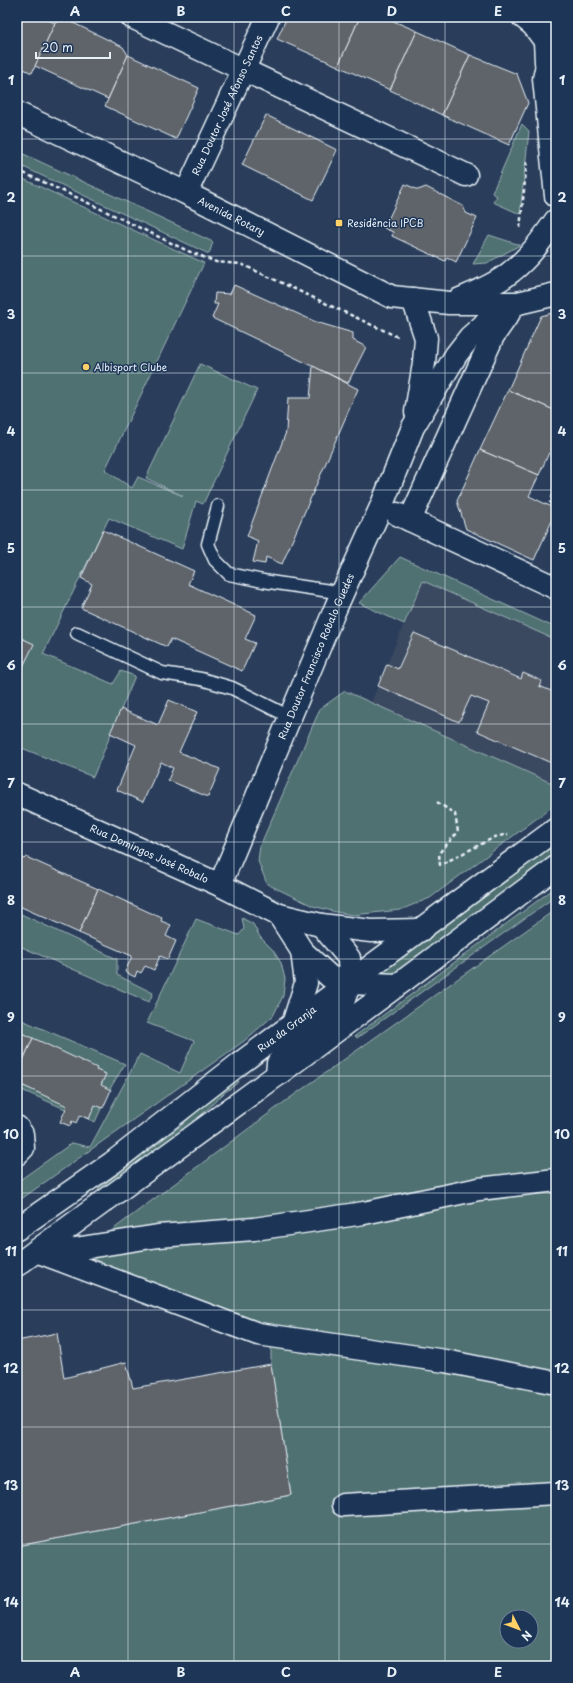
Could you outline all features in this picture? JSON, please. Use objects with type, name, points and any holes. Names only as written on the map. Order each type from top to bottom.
[{"type":"street","points":[[132,17],[245,69],[466,175]]},
{"type":"street","name":"Rua Doutor José Afonso Santos","points":[[186,193],[268,17]]},
{"type":"street","points":[[523,17],[550,41]]},
{"type":"street","points":[[544,17],[550,41],[544,79],[556,196]]},
{"type":"street","name":"Avenida Rotary","points":[[17,113],[186,193],[392,297],[449,303],[518,303]]},
{"type":"street","points":[[449,303],[485,288],[512,272],[534,250],[556,220]]},
{"type":"street","points":[[410,520],[493,336],[502,320],[518,303],[556,294]]},
{"type":"street","name":"Rua Doutor Francisco Robalo Guedes","points":[[413,299],[426,338],[424,363],[413,427]]},
{"type":"street","name":"Rua Doutor Francisco Robalo Guedes","points":[[220,885],[290,717],[381,507],[413,427],[456,355],[470,338],[488,321],[518,303]]},
{"type":"street","points":[[381,507],[556,588]]},
{"type":"street","name":"Rua Domingos José Robalo","points":[[17,794],[220,885],[279,915],[321,925],[371,931],[421,930]]},
{"type":"street","name":"Rua da Granja","points":[[17,1229],[112,1163],[293,1024],[556,829]]},
{"type":"street","points":[[17,1265],[277,1075],[556,867]]},
{"type":"street","points":[[279,915],[302,951],[330,977],[350,983],[397,985]]},
{"type":"street","points":[[277,1075],[278,1064],[283,1056],[340,1010],[350,983],[349,958],[321,925]]},
{"type":"street","points":[[293,1024],[306,983],[302,951]]},
{"type":"street","points":[[17,1127],[22,1134],[23,1148],[17,1154]]},
{"type":"street","points":[[36,1251],[62,1251],[158,1236],[254,1229],[364,1213],[479,1189],[556,1180]]},
{"type":"street","points":[[36,1251],[258,1334],[445,1361],[556,1383]]},
{"type":"street","points":[[343,1506],[556,1493]]},
{"type":"lane","points":[[218,506],[208,544],[215,560],[230,574],[263,581],[343,593]]},
{"type":"lane","points":[[77,633],[162,673],[201,679],[232,688],[290,717]]},
{"type":"path","points":[[520,232],[527,160]]},
{"type":"path","points":[[17,170],[188,251],[216,262],[241,264],[403,339]]},
{"type":"path","points":[[556,489],[550,502],[556,505]]},
{"type":"path","points":[[437,802],[455,814],[458,832],[439,853],[440,865],[495,837],[509,833]]},
{"type":"shaded area","points":[[422,581],[556,640],[556,785],[371,703]]},
{"type":"green space","points":[[522,124],[529,131],[520,214],[493,202],[497,196],[492,193]]},
{"type":"green space","points":[[17,151],[213,242],[209,254],[17,164]]},
{"type":"green space","name":"Albisport Clube","points":[[17,176],[204,263],[105,470],[132,488],[138,477],[183,496],[146,478],[200,364],[257,390],[203,504],[196,501],[182,549],[109,518],[43,654],[113,684],[121,671],[135,676],[93,777],[17,746]]},
{"type":"green space","points":[[489,235],[520,245],[487,263],[473,264]]},
{"type":"green space","points":[[400,557],[556,628],[556,640],[423,581],[404,624],[359,603]]},
{"type":"green space","points":[[345,691],[556,785],[556,804],[430,898],[400,910],[353,915],[336,912],[313,906],[267,884],[258,861],[260,846],[320,709]]},
{"type":"green space","points":[[556,843],[556,858],[395,975],[374,974]]},
{"type":"green space","points":[[556,887],[556,896],[357,1038],[355,1036]]},
{"type":"green space","points":[[556,909],[556,1666],[17,1666],[17,1546],[291,1495],[271,1364],[271,1328],[220,1308],[137,1281],[76,1257],[287,1100]]},
{"type":"green space","points":[[21,914],[117,959],[117,975],[153,993],[149,1002],[17,945],[17,921]]},
{"type":"green space","points":[[242,918],[253,924],[260,937],[273,950],[281,963],[285,979],[283,996],[273,1016],[244,1041],[17,1202],[17,1182],[72,1143],[90,1147],[140,1054],[180,1073],[194,1041],[147,1023],[196,919],[239,935],[244,929]]},
{"type":"green space","points":[[17,1018],[125,1064],[111,1087],[95,1122],[17,1088]]},
{"type":"green space","points":[[235,1076],[239,1082],[224,1093],[191,1125],[101,1194],[98,1189],[182,1125]]},
{"type":"building","points":[[17,17],[41,17],[55,23],[32,73],[17,66]]},
{"type":"building","points":[[237,17],[246,17],[244,20]]},
{"type":"building","points":[[287,17],[360,17],[338,66],[277,39]]},
{"type":"building","points":[[360,17],[384,17],[417,31],[390,90],[338,66]]},
{"type":"building","points":[[65,19],[123,47],[128,55],[108,99],[35,66],[55,23]]},
{"type":"building","points":[[417,31],[470,55],[442,115],[390,90]]},
{"type":"building","points":[[128,55],[199,88],[176,139],[105,106]]},
{"type":"building","points":[[470,55],[517,74],[528,103],[509,145],[442,115]]},
{"type":"building","points":[[266,115],[337,150],[313,200],[242,165]]},
{"type":"building","points":[[405,184],[418,190],[426,187],[463,206],[466,213],[477,218],[456,262],[447,257],[445,261],[392,236],[393,232],[384,228]]},
{"type":"building","points":[[234,285],[316,322],[353,333],[353,340],[366,347],[348,383],[212,318],[218,304],[214,304],[215,293],[230,294]]},
{"type":"building","points":[[556,312],[556,411],[508,390],[541,316]]},
{"type":"building","points":[[313,366],[358,389],[282,564],[266,557],[265,564],[253,562],[258,541],[247,536],[286,432],[288,398],[310,398]]},
{"type":"building","points":[[508,390],[556,411],[556,437],[539,475],[480,450]]},
{"type":"building","points":[[480,450],[539,475],[529,496],[556,509],[534,560],[466,529],[457,501]]},
{"type":"building","points":[[103,530],[194,571],[188,584],[256,615],[245,639],[255,643],[242,671],[171,639],[167,647],[81,608],[92,584],[81,578]]},
{"type":"building","points":[[414,633],[521,679],[523,673],[542,681],[539,686],[556,693],[556,765],[477,731],[489,703],[471,696],[459,722],[378,686],[387,664],[398,669]]},
{"type":"building","points":[[17,636],[34,644],[17,679]]},
{"type":"building","points":[[169,700],[197,712],[179,752],[220,769],[208,797],[168,780],[173,768],[161,762],[143,802],[117,790],[136,745],[110,733],[121,709],[158,725]]},
{"type":"building","points":[[17,856],[24,859],[26,857],[98,889],[79,933],[17,905]]},
{"type":"building","points":[[98,889],[162,918],[161,921],[171,925],[166,936],[176,941],[168,959],[160,956],[154,970],[145,966],[141,973],[137,971],[135,977],[125,972],[132,956],[79,933]]},
{"type":"building","points":[[17,1031],[33,1038],[17,1074]]},
{"type":"building","points":[[33,1038],[97,1068],[96,1070],[106,1074],[101,1085],[111,1090],[103,1108],[95,1105],[89,1119],[80,1115],[76,1123],[72,1121],[70,1126],[60,1122],[67,1106],[17,1083],[17,1074]]},
{"type":"building","points":[[57,1333],[64,1378],[126,1362],[133,1388],[271,1364],[291,1495],[17,1546],[17,1341]]},
{"type":"place","name":"Residência IPCB","points":[[339,223]]},
{"type":"place","name":"Albisport Clube","points":[[86,367]]}]
